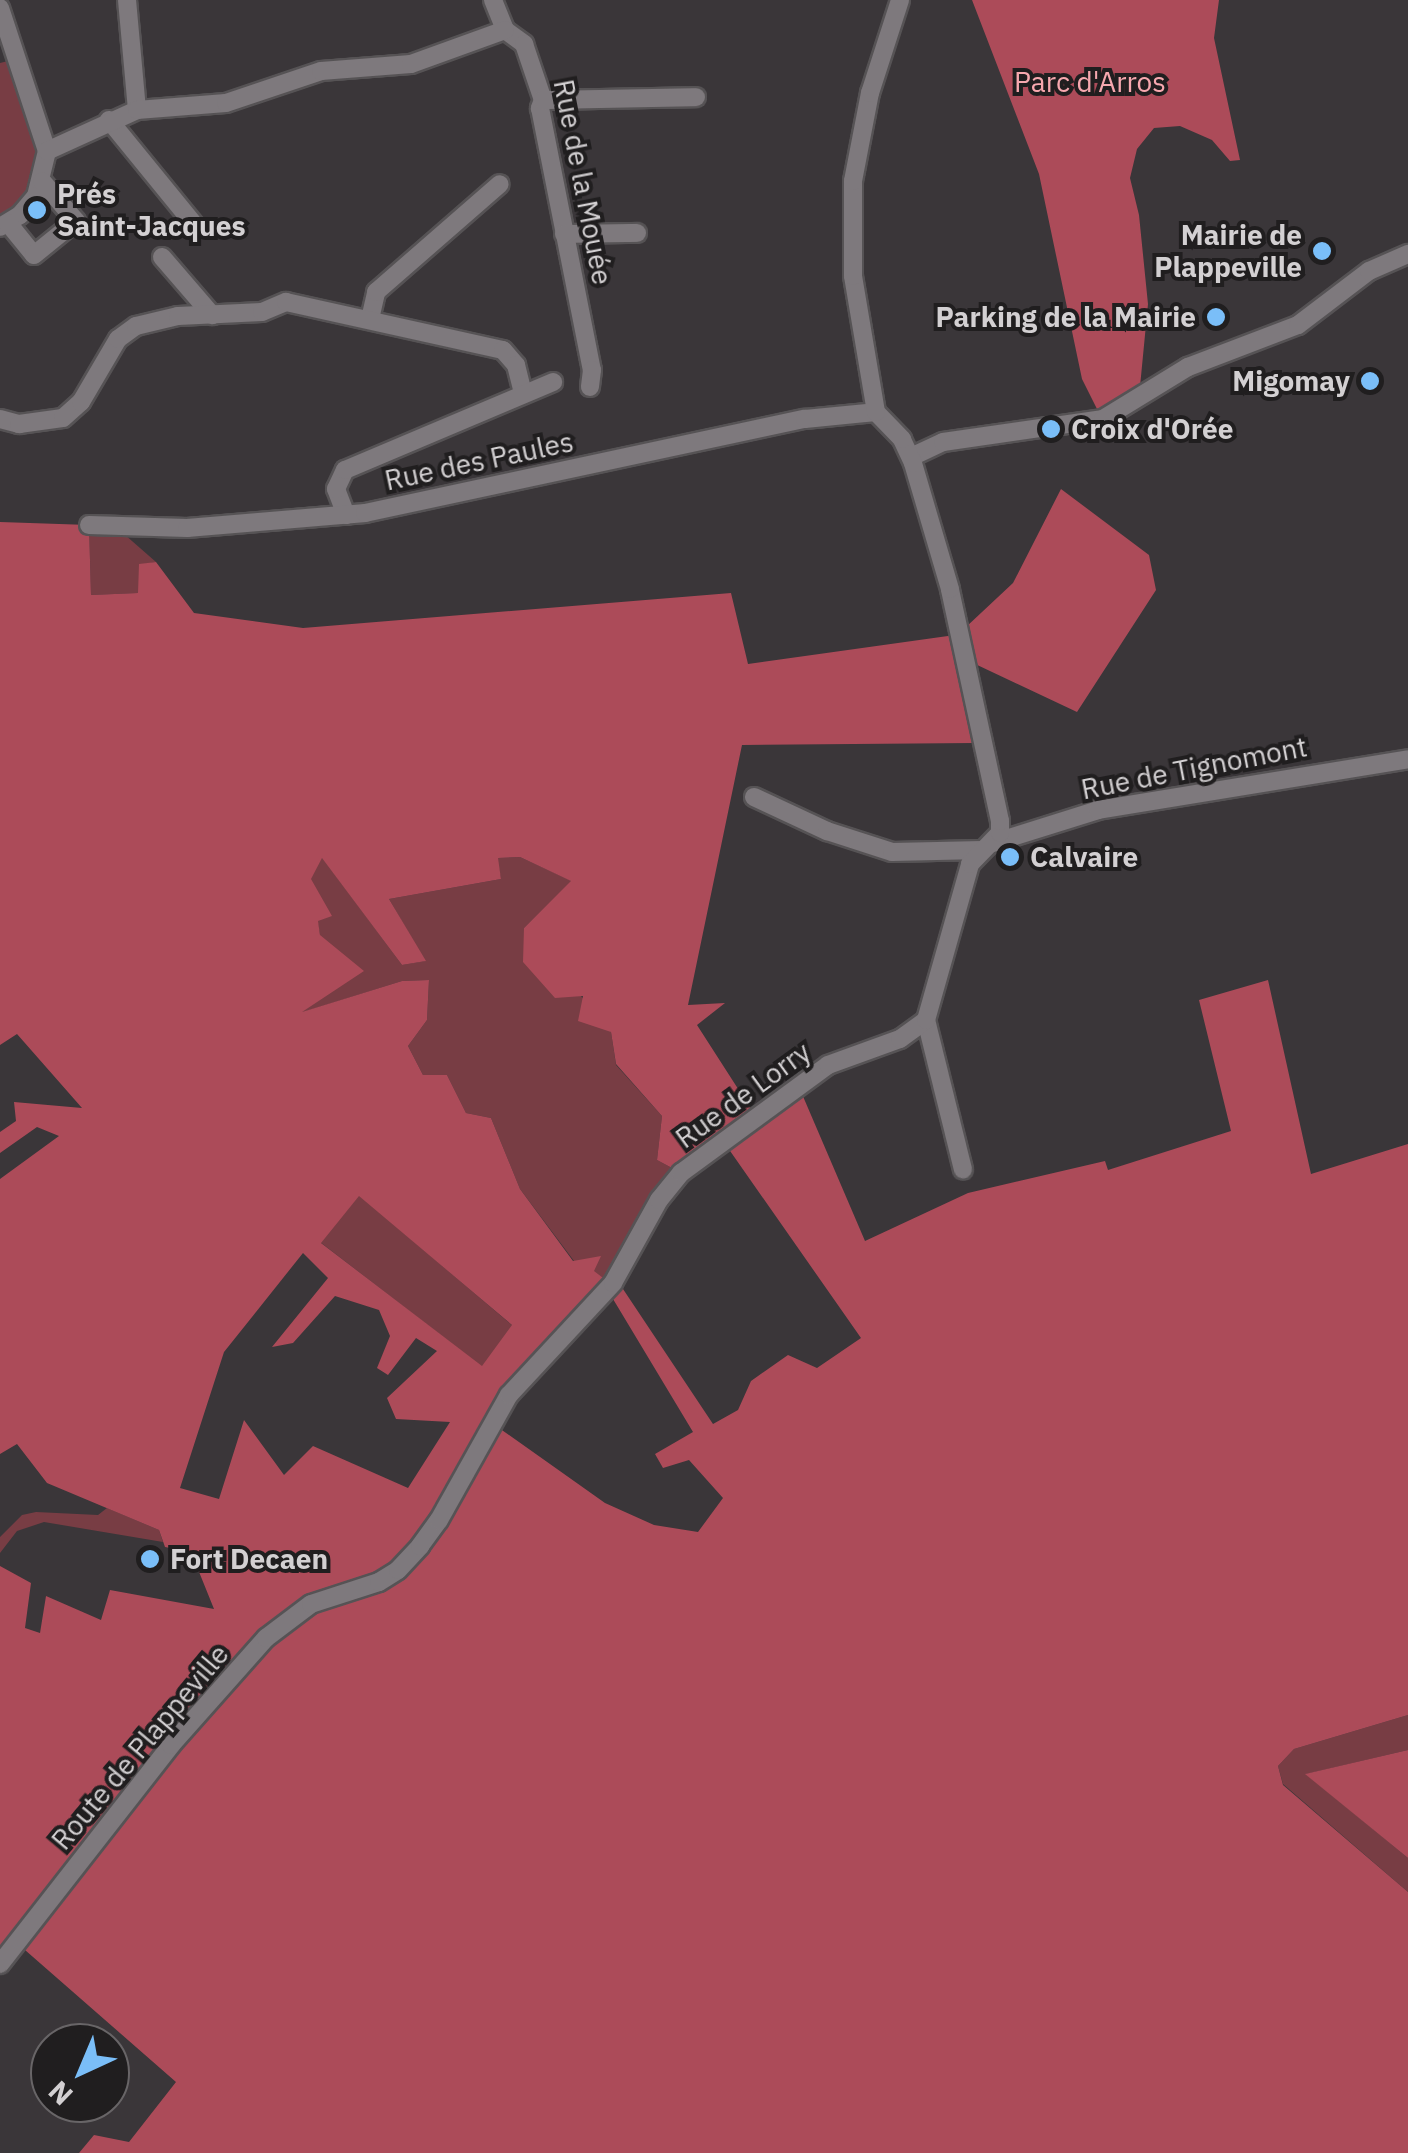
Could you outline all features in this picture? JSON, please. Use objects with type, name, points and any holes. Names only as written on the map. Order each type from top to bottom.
[{"type":"street","points":[[128,0],[137,110]]},
{"type":"street","name":"Rue de la Mouée","points":[[494,0],[504,30],[524,44],[542,100],[540,108],[586,334],[590,387]]},
{"type":"street","points":[[900,0],[870,93],[853,180],[853,276],[876,412],[892,426],[911,457],[950,589],[1000,820],[1000,834],[970,864],[926,1020],[963,1169]]},
{"type":"street","points":[[0,8],[8,61],[46,151],[42,181],[29,206],[4,225],[34,255],[76,222],[42,181]]},
{"type":"street","points":[[46,151],[137,110],[226,104],[321,71],[411,64],[504,30]]},
{"type":"street","points":[[542,100],[696,98]]},
{"type":"street","points":[[109,120],[197,228]]},
{"type":"street","points":[[370,319],[376,292],[500,184]]},
{"type":"street","points":[[564,234],[637,234]]},
{"type":"street","points":[[911,457],[943,442],[1104,419],[1188,367],[1298,326],[1369,271],[1408,254]]},
{"type":"street","points":[[162,257],[212,315]]},
{"type":"street","points":[[0,419],[19,424],[62,418],[81,402],[118,339],[136,326],[157,318],[262,312],[286,302],[502,350],[516,365],[523,394]]},
{"type":"street","points":[[346,515],[336,488],[337,478],[344,470],[553,382]]},
{"type":"street","name":"Rue des Paules","points":[[89,525],[187,528],[346,515],[805,420],[876,412]]},
{"type":"street","name":"Rue de Tignomont","points":[[754,796],[827,831],[892,852],[987,847],[1098,810],[1408,759]]},
{"type":"street","name":"Rue de Lorry","points":[[345,1594],[379,1582],[420,1546],[439,1520],[510,1395],[612,1283],[659,1200],[681,1173],[828,1065],[900,1039],[926,1020]]},
{"type":"street","name":"Route de Plappeville","points":[[0,1964],[171,1745],[266,1638],[311,1604],[345,1594]]},
{"type":"shaded area","points":[[16,59],[47,151],[42,181],[0,227],[0,63]]},
{"type":"shaded area","points":[[89,525],[124,534],[156,562],[139,565],[139,593],[91,595]]},
{"type":"shaded area","points":[[322,857],[402,965],[425,961],[389,899],[501,879],[497,858],[520,857],[572,881],[524,928],[611,1032],[616,1065],[662,1116],[657,1160],[672,1168],[641,1213],[607,1281],[574,1261],[520,1189],[491,1118],[466,1113],[447,1075],[423,1075],[408,1046],[427,1020],[429,980],[402,981],[297,1014],[320,935],[310,879]]},
{"type":"shaded area","points":[[359,1195],[513,1326],[482,1367],[320,1242]]},
{"type":"shaded area","points":[[107,1508],[159,1530],[163,1542],[44,1522],[17,1531],[0,1553],[0,1537],[22,1515],[98,1515]]},
{"type":"shaded area","points":[[1408,1715],[1408,1750],[1306,1774],[1408,1858],[1408,1892],[1283,1784],[1278,1766],[1294,1749]]},
{"type":"green space","name":"Parc d'Arros","points":[[972,0],[1219,0],[1214,38],[1240,160],[1230,161],[1212,140],[1180,126],[1154,128],[1137,149],[1130,178],[1139,215],[1148,304],[1139,397],[1098,411],[1082,379],[1039,174]]},
{"type":"green space","points":[[1061,489],[1149,555],[1156,590],[1077,712],[973,663],[966,627],[1013,583]]},
{"type":"green space","points":[[0,522],[89,525],[91,595],[138,593],[139,564],[156,562],[194,613],[303,628],[731,593],[748,664],[955,635],[975,743],[742,745],[688,1005],[725,1003],[697,1025],[751,1109],[672,1168],[657,1160],[662,1116],[616,1064],[611,1032],[578,1021],[583,996],[555,998],[523,962],[524,928],[571,881],[520,857],[498,858],[501,879],[389,899],[426,961],[402,965],[322,858],[311,879],[332,916],[318,921],[320,935],[364,971],[302,1012],[402,981],[429,980],[427,1020],[408,1046],[423,1075],[447,1075],[466,1113],[491,1118],[520,1189],[573,1261],[601,1256],[594,1271],[607,1281],[522,1369],[499,1428],[605,1503],[654,1525],[698,1532],[723,1498],[689,1460],[663,1468],[655,1454],[693,1432],[613,1299],[621,1286],[713,1424],[738,1410],[751,1381],[788,1355],[817,1368],[861,1338],[728,1148],[802,1094],[865,1241],[968,1193],[1105,1161],[1108,1170],[1231,1131],[1199,1000],[1268,980],[1311,1174],[1408,1144],[1408,1715],[1294,1749],[1278,1766],[1283,1785],[1408,1892],[1408,2153],[79,2153],[94,2135],[129,2142],[176,2082],[130,2042],[130,2023],[109,2023],[17,1943],[0,1957],[0,1566],[31,1583],[25,1628],[40,1633],[46,1596],[101,1620],[110,1590],[214,1609],[191,1552],[165,1547],[159,1530],[47,1483],[17,1444],[0,1454],[0,1179],[59,1136],[37,1127],[0,1153],[0,1132],[16,1121],[14,1102],[82,1108],[17,1034],[0,1045]],"holes":[[[359,1196],[512,1325],[482,1366],[321,1243]],[[303,1253],[328,1278],[272,1347],[293,1343],[335,1296],[379,1310],[390,1336],[377,1368],[388,1375],[416,1338],[437,1351],[387,1398],[396,1419],[450,1422],[408,1488],[313,1446],[284,1475],[244,1420],[219,1499],[180,1488],[224,1352]]]},
{"type":"green space","points":[[1408,1750],[1408,1858],[1305,1774]]},
{"type":"place","name":"Prés Saint-Jacques","points":[[37,210]]},
{"type":"place","name":"Mairie de Plappeville","points":[[1322,251]]},
{"type":"place","name":"Parking de la Mairie","points":[[1216,317]]},
{"type":"place","name":"Migomay","points":[[1370,381]]},
{"type":"place","name":"Croix d'Orée","points":[[1051,429]]},
{"type":"place","name":"Calvaire","points":[[1010,857]]},
{"type":"place","name":"Fort Decaen","points":[[150,1559]]}]
